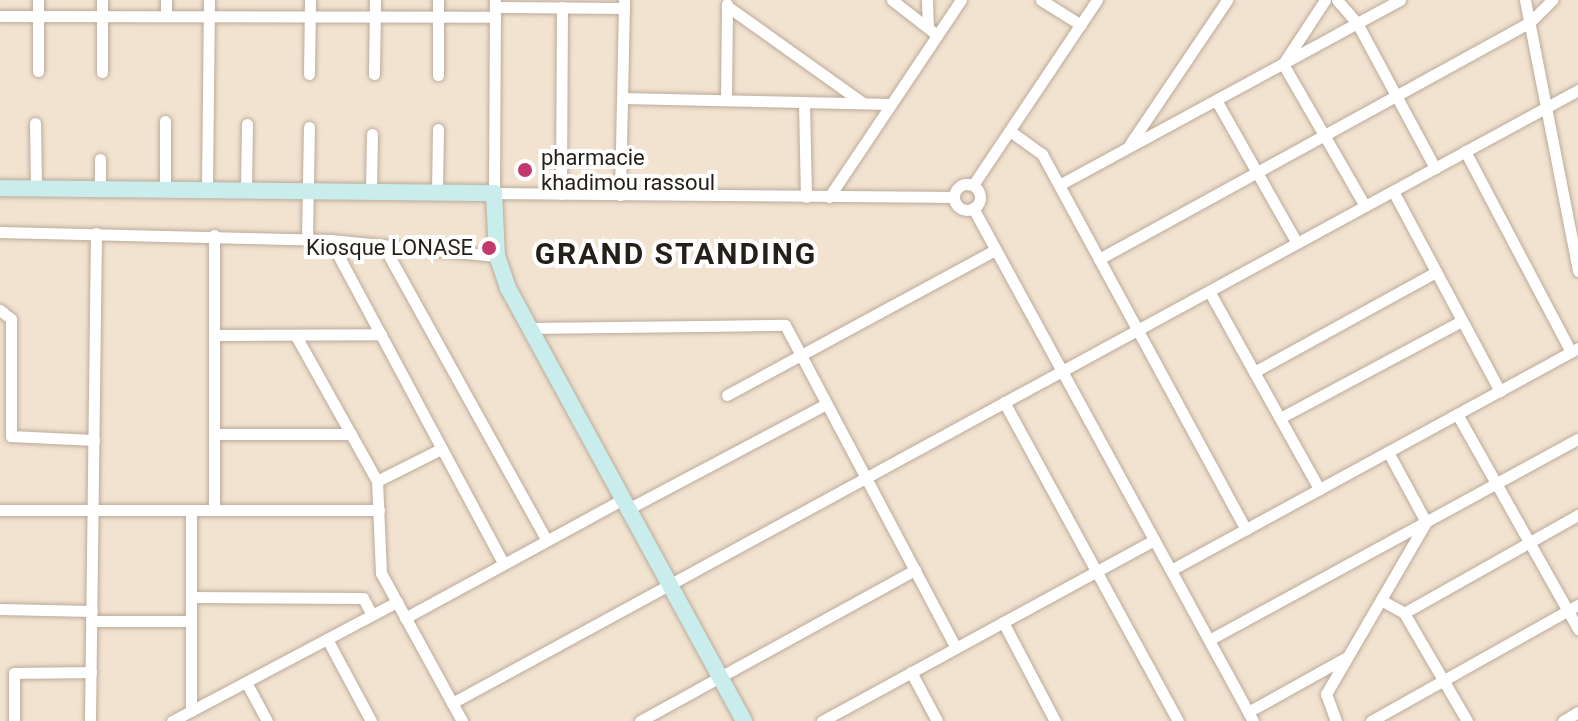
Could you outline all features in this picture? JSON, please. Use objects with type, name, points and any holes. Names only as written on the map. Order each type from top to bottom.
[{"type":"street","points":[[38,0],[38,71]]},
{"type":"street","points":[[102,0],[102,72]]},
{"type":"street","points":[[166,0],[166,16]]},
{"type":"street","points":[[207,189],[209,0]]},
{"type":"street","points":[[309,74],[310,0]]},
{"type":"street","points":[[374,74],[375,0]]},
{"type":"street","points":[[438,0],[438,75]]},
{"type":"street","points":[[892,0],[933,31]]},
{"type":"street","points":[[927,0],[933,31]]},
{"type":"street","points":[[829,197],[891,104],[933,31],[961,0]]},
{"type":"street","points":[[1041,0],[1081,25]]},
{"type":"street","points":[[973,185],[1097,0]]},
{"type":"street","points":[[1128,148],[1227,0]]},
{"type":"street","points":[[1283,64],[1325,0]]},
{"type":"street","points":[[1337,0],[1357,23],[1435,168]]},
{"type":"street","points":[[1059,185],[1400,0]]},
{"type":"street","points":[[1525,0],[1544,108],[1573,216],[1578,271]]},
{"type":"street","points":[[1099,259],[1529,23],[1552,0]]},
{"type":"street","points":[[726,99],[727,3]]},
{"type":"street","points":[[727,3],[863,104]]},
{"type":"street","points":[[0,16],[438,17],[495,8],[624,4],[620,195]]},
{"type":"street","points":[[561,194],[562,7]]},
{"type":"street","points":[[495,8],[494,193],[497,256],[528,328],[744,721]]},
{"type":"street","points":[[1283,64],[1365,206]]},
{"type":"street","points":[[452,703],[1578,90]]},
{"type":"street","points":[[623,98],[891,104]]},
{"type":"street","points":[[1216,100],[1297,243]]},
{"type":"street","points":[[804,102],[806,197]]},
{"type":"street","points":[[165,121],[165,188]]},
{"type":"street","points":[[35,123],[36,188]]},
{"type":"street","points":[[246,189],[247,124]]},
{"type":"street","points":[[307,239],[309,127]]},
{"type":"street","points":[[437,192],[438,129]]},
{"type":"street","points":[[1010,131],[1042,154],[1246,529]]},
{"type":"street","points":[[371,191],[372,134]]},
{"type":"street","points":[[1171,570],[1574,350],[1465,151]]},
{"type":"street","points":[[100,159],[100,188]]},
{"type":"street","points":[[954,197],[960,186],[973,185]]},
{"type":"street","points":[[973,185],[980,197],[973,208]]},
{"type":"street","points":[[0,188],[954,197]]},
{"type":"street","points":[[1393,191],[1500,391]]},
{"type":"street","points":[[954,197],[960,208],[973,208]]},
{"type":"street","points":[[973,208],[1251,716],[1349,656]]},
{"type":"street","points":[[0,232],[330,240],[497,256]]},
{"type":"street","points":[[90,721],[96,233]]},
{"type":"street","points":[[214,235],[214,510]]},
{"type":"street","points":[[330,240],[503,563]]},
{"type":"street","points":[[383,245],[546,539]]},
{"type":"street","points":[[727,395],[995,250]]},
{"type":"street","points":[[1254,372],[1436,272]]},
{"type":"street","points":[[1209,291],[1319,489]]},
{"type":"street","points":[[0,310],[11,319],[11,436],[94,440]]},
{"type":"street","points":[[1280,418],[1462,321]]},
{"type":"street","points":[[528,328],[785,325],[956,648]]},
{"type":"street","points":[[216,335],[381,334]]},
{"type":"street","points":[[296,336],[377,481],[381,573],[462,721]]},
{"type":"street","points":[[1004,402],[1178,721]]},
{"type":"street","points":[[405,618],[546,539],[624,505],[826,404]]},
{"type":"street","points":[[1457,414],[1529,542],[1573,608],[1578,629]]},
{"type":"street","points":[[214,434],[351,434]]},
{"type":"street","points":[[1209,640],[1578,439]]},
{"type":"street","points":[[377,481],[441,449]]},
{"type":"street","points":[[1388,452],[1426,522]]},
{"type":"street","points":[[0,510],[379,510]]},
{"type":"street","points":[[191,510],[191,711]]},
{"type":"street","points":[[1404,613],[1578,515]]},
{"type":"street","points":[[1336,721],[1326,694],[1426,522]]},
{"type":"street","points":[[822,721],[840,717],[911,672],[1154,540]]},
{"type":"street","points":[[645,720],[915,570]]},
{"type":"street","points":[[191,597],[363,598],[372,615]]},
{"type":"street","points":[[1381,600],[1404,613],[1467,721]]},
{"type":"street","points":[[172,721],[397,602]]},
{"type":"street","points":[[1371,721],[1573,608]]},
{"type":"street","points":[[0,609],[191,621]]},
{"type":"street","points":[[1003,622],[1055,721]]},
{"type":"street","points":[[327,639],[371,721]]},
{"type":"street","points":[[14,721],[14,673],[91,672]]},
{"type":"street","points":[[911,672],[937,721]]},
{"type":"street","points":[[246,682],[267,721]]},
{"type":"street","points":[[1563,721],[1578,712]]},
{"type":"place","name":"pharmacie khadimou rassoul","points":[[525,170]]},
{"type":"place","name":"Kiosque LONASE","points":[[489,248]]},
{"type":"district","name":"GRAND STANDING","points":[[676,254]]}]
